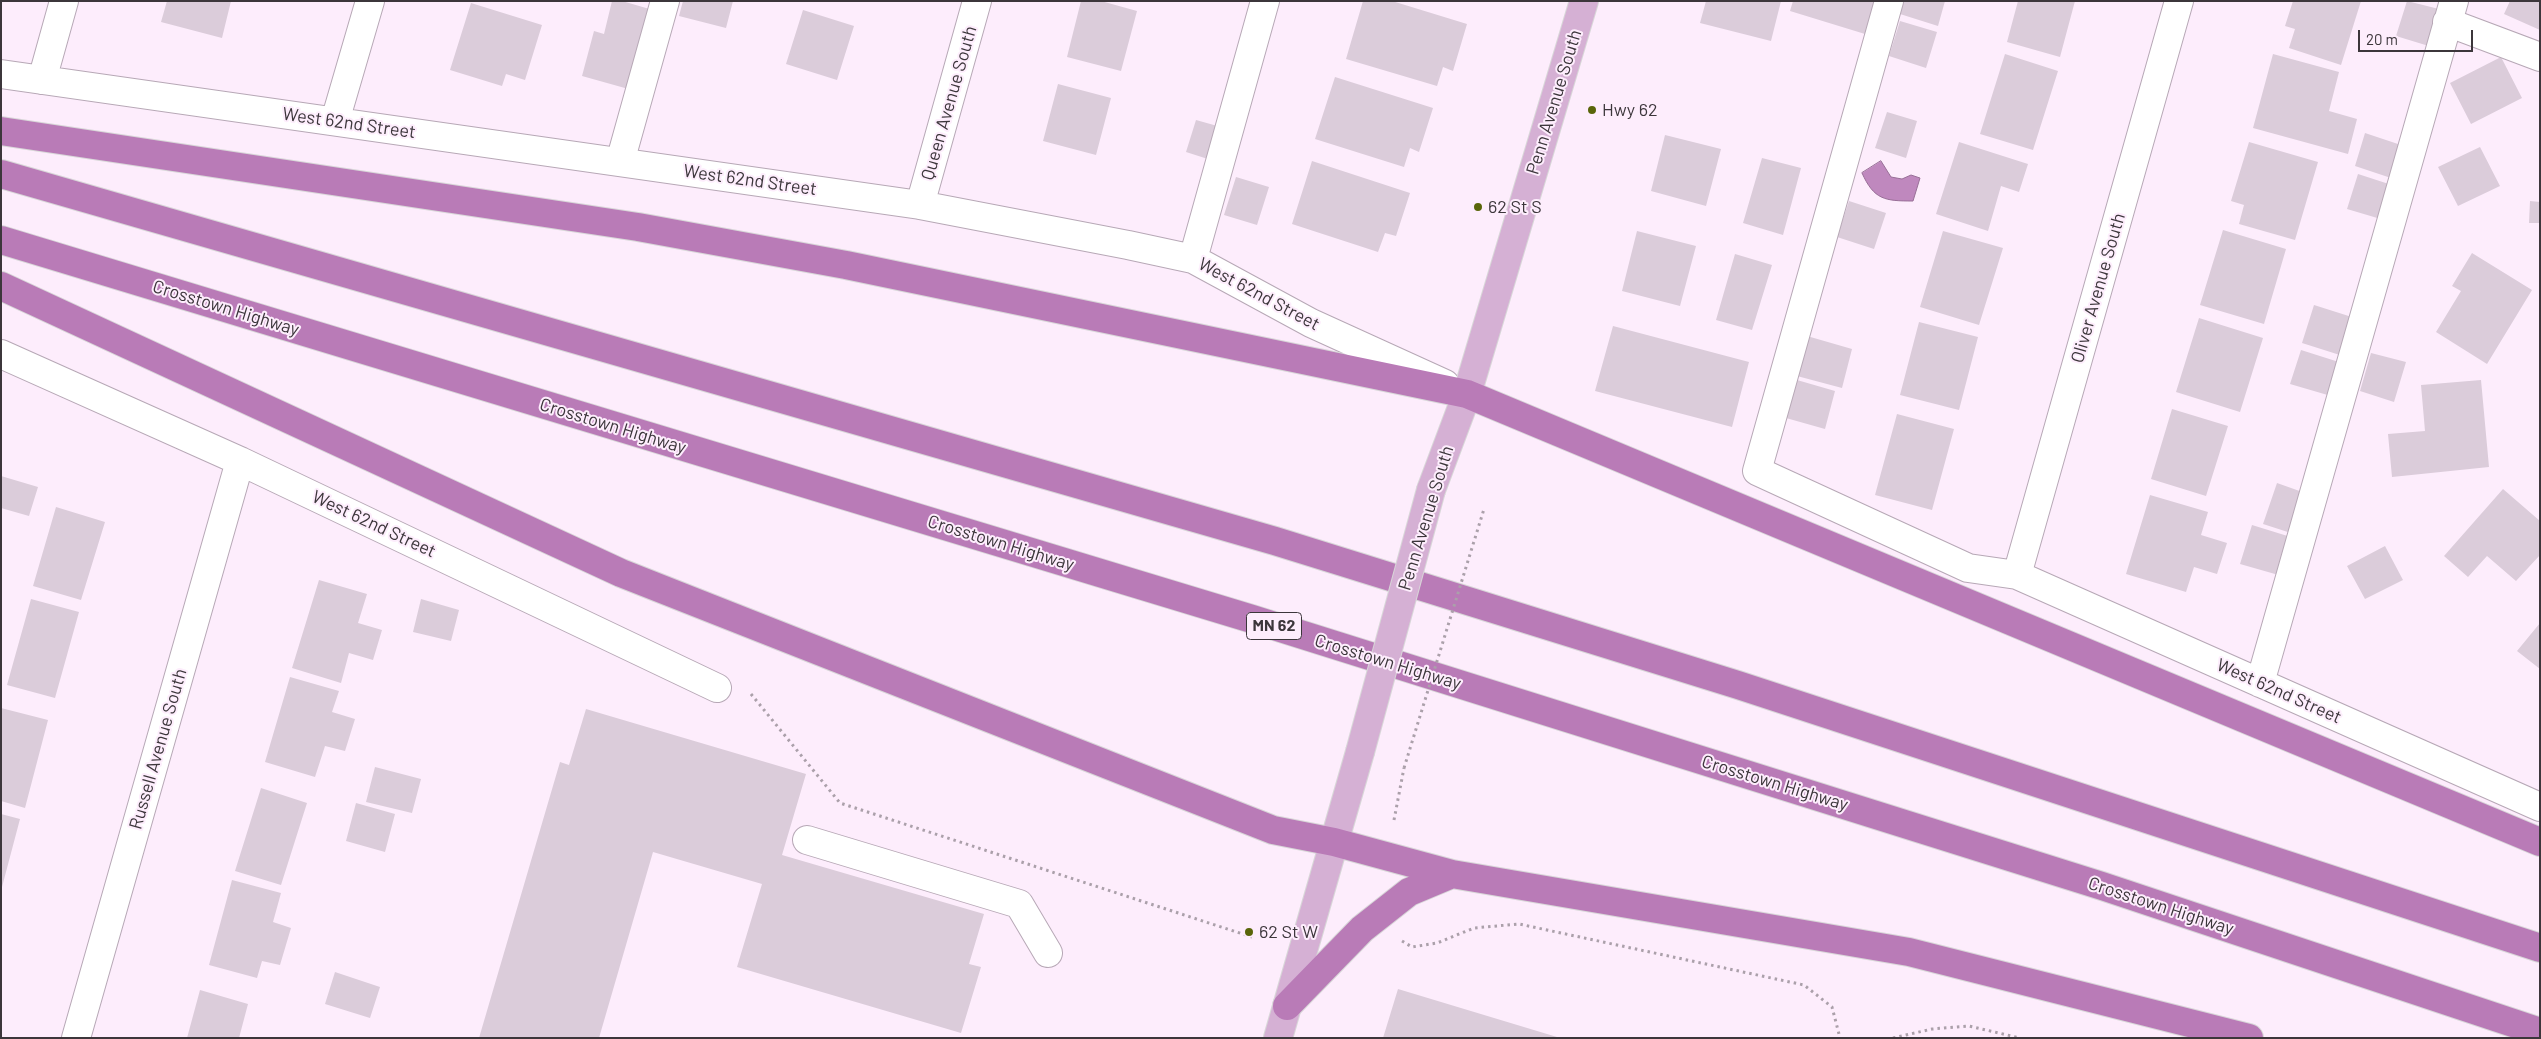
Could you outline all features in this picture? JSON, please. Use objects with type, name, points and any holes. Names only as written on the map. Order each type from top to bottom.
[{"type":"highway","points":[[1,131],[657,231],[846,265],[1467,394],[2540,842]]},
{"type":"highway","points":[[1,174],[1275,541],[1738,685],[2540,948]]},
{"type":"highway","name":"Crosstown Highway","points":[[1,240],[1252,619],[2102,886],[2540,1032]]},
{"type":"highway","points":[[1,286],[621,573],[1274,830],[1334,842],[1452,874],[1908,952],[2249,1038]]},
{"type":"highway","points":[[1287,1006],[1362,929],[1409,892],[1452,874]]},
{"type":"main road","name":"Penn Avenue South","points":[[1278,1038],[1360,752],[1431,490],[1467,394],[1584,1]]},
{"type":"street","points":[[42,80],[64,1]]},
{"type":"street","points":[[335,121],[370,1]]},
{"type":"street","points":[[620,162],[665,1]]},
{"type":"street","name":"Queen Avenue South","points":[[920,204],[977,1]]},
{"type":"street","points":[[1193,259],[1265,1]]},
{"type":"street","name":"West 62nd Street","points":[[1888,1],[1756,471],[1968,568],[2017,575],[2540,807]]},
{"type":"street","name":"Oliver Avenue South","points":[[2017,575],[2180,1]]},
{"type":"street","points":[[2260,683],[2450,12],[2540,57]]},
{"type":"street","name":"West 62nd Street","points":[[1,74],[920,204],[1193,259],[1311,323],[1467,394]]},
{"type":"street","name":"West 62nd Street","points":[[1,354],[240,460],[717,688]]},
{"type":"street","name":"Russell Avenue South","points":[[76,1038],[240,460]]},
{"type":"street","points":[[807,840],[1018,904],[1048,953]]},
{"type":"path","points":[[1394,820],[1404,768],[1484,509]]},
{"type":"path","points":[[749,691],[840,803],[1252,937]]},
{"type":"path","points":[[1400,939],[1412,947],[1437,943],[1474,928],[1519,924],[1804,985],[1832,1007],[1840,1038]]},
{"type":"path","points":[[1893,1038],[1932,1029],[1969,1026],[2020,1038]]},
{"type":"shaded area","points":[[1881,161],[1891,177],[1902,179],[1911,175],[1920,178],[1913,201],[1888,199],[1876,194],[1871,189],[1862,173]]},
{"type":"building","points":[[167,1],[231,1],[222,38],[161,22]]},
{"type":"building","points":[[612,1],[622,1],[653,10],[632,90],[582,76],[594,31],[604,34]]},
{"type":"building","points":[[683,1],[733,1],[726,28],[679,16]]},
{"type":"building","points":[[1081,1],[1101,1],[1137,11],[1121,71],[1067,57]]},
{"type":"building","points":[[1363,1],[1392,1],[1467,24],[1453,71],[1443,67],[1437,86],[1346,59]]},
{"type":"building","points":[[1706,1],[1781,1],[1771,41],[1700,23]]},
{"type":"building","points":[[1793,1],[1875,1],[1865,34],[1790,11]]},
{"type":"building","points":[[1904,1],[1945,1],[1938,26],[1900,14]]},
{"type":"building","points":[[2018,1],[2075,1],[2060,57],[2007,42]]},
{"type":"building","points":[[2293,1],[2361,1],[2341,65],[2289,48],[2295,29],[2285,26]]},
{"type":"building","points":[[2407,1],[2443,10],[2432,47],[2396,36]]},
{"type":"building","points":[[2510,1],[2540,1],[2540,30],[2504,14]]},
{"type":"building","points":[[471,3],[542,25],[525,80],[506,74],[502,86],[450,70]]},
{"type":"building","points":[[803,10],[854,26],[837,80],[786,64]]},
{"type":"building","points":[[1900,21],[1937,32],[1926,68],[1889,56]]},
{"type":"building","points":[[2005,54],[2058,71],[2033,150],[1980,134]]},
{"type":"building","points":[[2273,54],[2339,72],[2329,111],[2357,119],[2348,154],[2253,128]]},
{"type":"building","points":[[2501,57],[2522,98],[2471,124],[2450,83]]},
{"type":"building","points":[[1335,77],[1433,108],[1419,152],[1410,148],[1404,167],[1315,139]]},
{"type":"building","points":[[1058,84],[1111,98],[1096,155],[1043,141]]},
{"type":"building","points":[[1887,112],[1917,121],[1906,158],[1875,148]]},
{"type":"building","points":[[1196,120],[1221,127],[1211,160],[1186,152]]},
{"type":"building","points":[[2365,133],[2404,146],[2394,179],[2355,166]]},
{"type":"building","points":[[1665,135],[1721,149],[1706,206],[1651,191]]},
{"type":"building","points":[[1959,142],[2028,164],[2019,192],[2001,186],[1988,231],[1936,214]]},
{"type":"building","points":[[2249,142],[2318,162],[2295,240],[2239,224],[2244,205],[2231,201]]},
{"type":"building","points":[[2480,147],[2500,186],[2458,206],[2438,167]]},
{"type":"building","points":[[1762,158],[1801,168],[1783,235],[1743,223]]},
{"type":"building","points":[[1312,161],[1410,193],[1396,236],[1385,233],[1378,252],[1292,224]]},
{"type":"building","points":[[2358,174],[2395,186],[2384,220],[2347,209]]},
{"type":"building","points":[[1236,177],[1269,187],[1257,225],[1224,215]]},
{"type":"building","points":[[1849,201],[1886,213],[1874,249],[1837,237]]},
{"type":"building","points":[[2530,201],[2540,202],[2540,223],[2529,223]]},
{"type":"building","points":[[2223,230],[2286,249],[2264,324],[2200,305]]},
{"type":"building","points":[[1637,231],[1696,246],[1680,306],[1622,291]]},
{"type":"building","points":[[1943,231],[2003,248],[1979,325],[1920,307]]},
{"type":"building","points":[[2472,253],[2532,290],[2487,364],[2436,332],[2461,291],[2452,286]]},
{"type":"building","points":[[1735,254],[1772,265],[1752,330],[1716,320]]},
{"type":"building","points":[[2314,305],[2355,318],[2343,356],[2302,343]]},
{"type":"building","points":[[2199,318],[2263,338],[2240,412],[2176,392]]},
{"type":"building","points":[[1919,322],[1978,337],[1959,410],[1900,395]]},
{"type":"building","points":[[1613,326],[1749,362],[1732,427],[1595,391]]},
{"type":"building","points":[[1807,336],[1852,349],[1842,388],[1797,376]]},
{"type":"building","points":[[2301,350],[2342,363],[2331,396],[2290,384]]},
{"type":"building","points":[[2371,353],[2406,362],[2394,402],[2360,391]]},
{"type":"building","points":[[1797,380],[1835,391],[1825,429],[1786,418]]},
{"type":"building","points":[[2481,380],[2489,467],[2392,477],[2388,434],[2425,431],[2421,385]]},
{"type":"building","points":[[2172,409],[2228,426],[2206,496],[2151,479]]},
{"type":"building","points":[[1897,414],[1954,429],[1932,510],[1875,495]]},
{"type":"building","points":[[1,476],[38,487],[29,516],[1,508]]},
{"type":"building","points":[[2277,483],[2308,494],[2294,534],[2263,524]]},
{"type":"building","points":[[2503,489],[2540,521],[2540,555],[2516,581],[2487,556],[2468,577],[2444,556]]},
{"type":"building","points":[[2150,495],[2208,512],[2201,535],[2227,543],[2217,574],[2194,567],[2186,592],[2126,574]]},
{"type":"building","points":[[56,507],[105,522],[81,600],[33,586]]},
{"type":"building","points":[[2252,525],[2294,538],[2282,576],[2240,564]]},
{"type":"building","points":[[2385,546],[2403,580],[2365,599],[2347,566]]},
{"type":"building","points":[[319,580],[367,594],[358,623],[382,630],[373,660],[349,653],[341,683],[292,668]]},
{"type":"building","points":[[31,599],[79,612],[55,698],[7,685]]},
{"type":"building","points":[[421,599],[459,610],[451,641],[413,632]]},
{"type":"building","points":[[2540,623],[2540,669],[2517,651]]},
{"type":"building","points":[[290,677],[339,691],[332,712],[355,719],[345,751],[325,746],[315,777],[265,762]]},
{"type":"building","points":[[1,708],[48,720],[25,808],[1,801]]},
{"type":"building","points":[[586,709],[806,774],[782,855],[984,914],[969,964],[981,967],[961,1033],[737,967],[762,884],[653,852],[599,1038],[479,1038],[560,762],[569,765]]},
{"type":"building","points":[[375,767],[421,779],[412,813],[366,802]]},
{"type":"building","points":[[261,788],[307,803],[281,885],[235,871]]},
{"type":"building","points":[[356,803],[395,814],[385,852],[346,841]]},
{"type":"building","points":[[1,814],[20,819],[2,887],[1,887]]},
{"type":"building","points":[[232,880],[281,893],[273,922],[291,928],[280,965],[262,961],[257,978],[209,965]]},
{"type":"building","points":[[335,972],[380,987],[370,1018],[325,1004]]},
{"type":"building","points":[[1398,989],[1557,1037],[1557,1038],[1383,1038]]},
{"type":"building","points":[[200,990],[248,1004],[239,1038],[187,1038]]},
{"type":"place","name":"Hwy 62","points":[[1592,110]]},
{"type":"place","name":"62 St S","points":[[1478,207]]},
{"type":"place","name":"62 St W","points":[[1249,932]]}]
